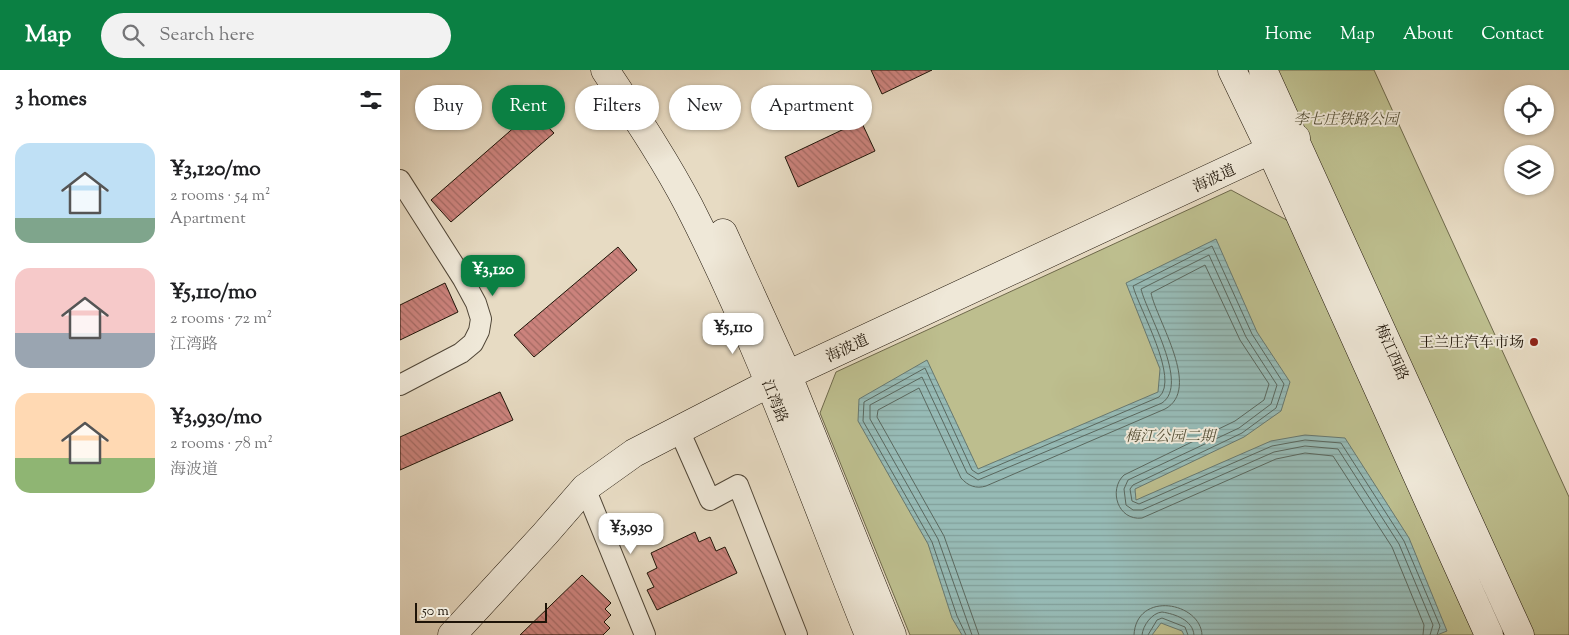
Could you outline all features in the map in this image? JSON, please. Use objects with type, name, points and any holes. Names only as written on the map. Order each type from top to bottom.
[{"type":"main road","name":"江湾路","points":[[605,70],[688,204],[778,380],[892,635]]},
{"type":"main road","name":"江湾路","points":[[628,70],[688,167],[719,224],[778,380],[869,635]]},
{"type":"main road","name":"梅江西路","points":[[1232,70],[1271,151],[1489,635]]},
{"type":"main road","name":"梅江西路","points":[[1263,70],[1296,138],[1520,635]]},
{"type":"main road","name":"海波道","points":[[452,635],[546,534],[584,488],[634,453],[778,380],[1296,138]]},
{"type":"street","points":[[400,180],[446,249],[476,303],[481,319],[476,337],[461,353],[400,385]]},
{"type":"street","points":[[678,430],[710,500],[738,485],[797,635]]},
{"type":"street","points":[[584,488],[645,635]]},
{"type":"green space","name":"李七庄铁路公园","points":[[1271,70],[1374,70],[1569,497],[1569,635],[1534,635]]},
{"type":"green space","name":"梅江公园二期","points":[[1231,190],[1294,224],[1483,635],[910,635],[820,413],[836,372]]},
{"type":"water","name":"梅江公园二期","points":[[1216,239],[1257,332],[1290,382],[1281,411],[1244,437],[1135,489],[1136,500],[1271,441],[1305,435],[1345,438],[1409,538],[1447,631],[1437,635],[1184,635],[1182,631],[1161,623],[1152,635],[962,635],[952,618],[928,544],[858,421],[859,399],[927,360],[978,469],[1158,392],[1160,369],[1126,283]]},
{"type":"building","points":[[871,70],[932,70],[882,94]]},
{"type":"building","points":[[511,130],[551,130],[554,133],[451,222],[431,200]]},
{"type":"building","points":[[842,130],[865,130],[875,151],[798,187],[785,157]]},
{"type":"building","points":[[618,247],[637,270],[534,357],[514,335]]},
{"type":"building","points":[[445,283],[458,312],[400,340],[400,305]]},
{"type":"building","points":[[500,392],[513,420],[400,470],[400,437]]},
{"type":"building","points":[[695,532],[699,542],[710,537],[716,551],[725,547],[737,573],[657,610],[647,590],[654,587],[647,573],[657,568],[651,553]]},
{"type":"building","points":[[582,575],[611,603],[605,609],[611,615],[604,622],[610,628],[603,635],[520,635]]},
{"type":"place","name":"王兰庄汽车市场","points":[[1534,342]]}]
